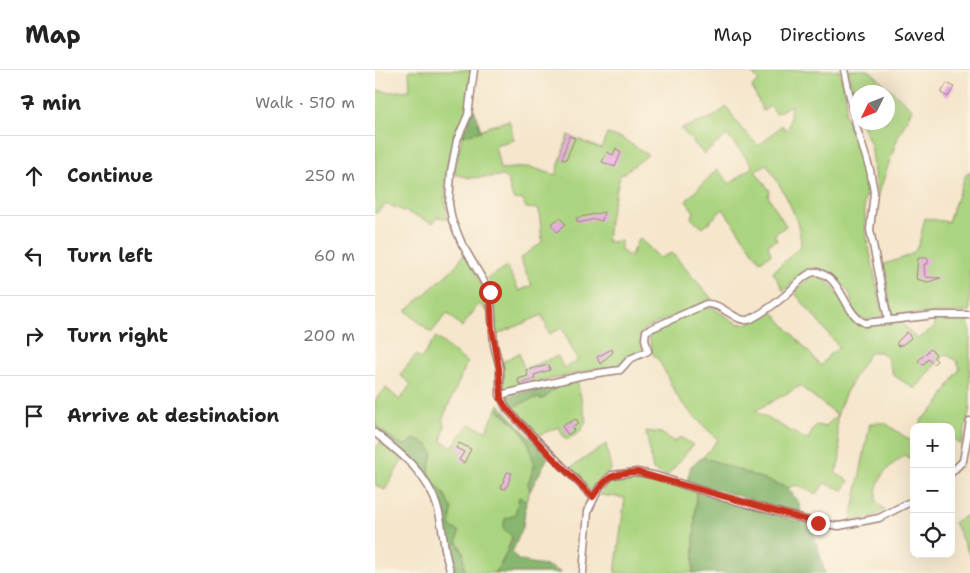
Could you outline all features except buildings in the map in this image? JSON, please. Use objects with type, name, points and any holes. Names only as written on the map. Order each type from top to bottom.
[{"type":"street","points":[[474,70],[469,108],[457,140],[451,171],[449,204],[454,227],[490,292],[493,337],[499,368],[500,395],[507,409],[593,497]]},
{"type":"street","points":[[845,70],[874,192],[870,230],[888,319]]},
{"type":"street","points":[[500,395],[584,374],[620,370],[630,359],[648,351],[645,339],[646,331],[706,304],[713,303],[740,319],[750,320],[782,298],[808,274],[813,272],[822,274],[837,288],[858,320],[865,323],[935,315],[970,315]]},
{"type":"street","points":[[955,469],[963,461],[970,421]]},
{"type":"street","points":[[375,433],[410,461],[423,478],[438,508],[447,562],[451,573]]},
{"type":"street","points":[[583,573],[585,533],[593,497],[600,486],[612,475],[637,472],[818,523],[839,526],[879,518],[910,502]]},
{"type":"green space","points":[[409,70],[471,70],[467,115],[454,139],[445,181],[447,219],[438,217],[433,223],[387,204],[375,214],[375,90],[389,92],[410,90]]},
{"type":"green space","points":[[749,70],[839,70],[847,99],[845,114],[868,182],[864,203],[867,238],[883,316],[866,319],[858,316],[855,313],[850,294],[845,287],[827,271],[820,269],[807,271],[784,291],[773,272],[801,246],[800,235],[794,213],[767,164],[755,171],[770,191],[768,196],[786,226],[774,235],[777,240],[768,244],[771,255],[760,261],[723,209],[703,228],[691,218],[694,212],[686,201],[717,169],[730,184],[753,166],[727,135],[704,154],[681,129],[713,117],[727,107],[741,128],[759,146],[782,125],[786,130],[789,127],[791,105],[776,114],[771,106],[763,111],[752,87],[759,81]]},
{"type":"green space","points":[[848,70],[869,70],[886,85],[851,85]]},
{"type":"green space","points":[[895,94],[912,109],[898,137],[878,195],[871,145],[864,130],[895,130]]},
{"type":"green space","points":[[474,109],[481,131],[462,136]]},
{"type":"green space","points":[[509,120],[514,140],[495,145],[500,169],[530,167],[556,175],[568,135],[601,149],[607,134],[622,138],[648,155],[620,176],[609,220],[607,242],[621,241],[621,250],[630,257],[639,238],[660,258],[672,253],[712,299],[644,329],[642,336],[645,350],[620,367],[593,369],[504,391],[502,362],[519,353],[524,369],[558,356],[563,368],[578,361],[562,328],[549,334],[542,315],[496,335],[494,292],[488,278],[507,267],[519,291],[532,285],[520,259],[542,242],[539,209],[526,208],[523,200],[513,199],[508,181],[503,176],[470,178],[454,174],[462,136]]},
{"type":"green space","points":[[970,171],[970,312],[892,315],[884,264],[905,257],[915,250],[925,218],[948,222],[965,176]]},
{"type":"green space","points":[[464,254],[483,288],[488,312],[479,304],[462,327],[447,313],[431,333],[406,311],[454,268]]},
{"type":"green space","points":[[812,276],[822,279],[829,284],[850,314],[865,326],[900,321],[917,339],[935,327],[934,319],[965,317],[970,328],[970,408],[961,445],[955,440],[955,423],[921,423],[922,419],[937,406],[960,368],[956,360],[944,354],[915,389],[893,375],[888,359],[881,352],[871,352],[851,383],[837,417],[840,459],[835,473],[849,481],[843,490],[824,483],[817,494],[796,485],[788,488],[703,457],[718,440],[682,403],[660,363],[651,352],[652,348],[649,339],[652,332],[699,309],[712,307],[736,323],[741,324],[747,324],[772,311],[821,366],[828,356],[839,347],[794,292]],"holes":[[[800,386],[837,415],[825,427],[816,425],[807,440],[755,411]]]},
{"type":"green space","points":[[436,337],[467,363],[442,420],[445,425],[441,441],[452,447],[469,424],[486,431],[497,409],[522,432],[529,445],[535,465],[528,483],[530,491],[526,501],[519,497],[509,546],[494,573],[465,573],[463,552],[450,526],[445,495],[433,482],[429,471],[433,452],[400,443],[384,435],[375,423],[375,400],[386,388],[400,400],[411,384],[400,375],[416,355],[421,359]]},
{"type":"green space","points":[[577,380],[586,421],[580,432],[566,440],[558,427],[537,436],[512,407],[535,398],[543,399],[560,384]]},
{"type":"green space","points":[[560,384],[543,399],[535,398],[512,407],[506,397]]},
{"type":"green space","points":[[499,404],[548,457],[530,491],[528,483],[535,465],[529,445],[518,428],[497,409]]},
{"type":"green space","points":[[375,422],[379,429],[404,446],[414,439],[427,444],[433,453],[429,471],[433,482],[445,495],[452,509],[450,526],[459,532],[457,543],[463,552],[465,573],[455,573],[450,557],[442,509],[431,484],[406,454],[375,428]]},
{"type":"green space","points":[[870,423],[885,423],[910,440],[910,458],[905,455],[887,469],[880,479],[877,486],[876,502],[885,510],[872,517],[851,521]]},
{"type":"green space","points":[[646,431],[661,433],[674,442],[680,437],[693,445],[667,476],[653,470]]},
{"type":"green space","points":[[380,443],[403,459],[385,490],[375,485],[375,449]]},
{"type":"green space","points":[[606,444],[611,470],[600,479],[591,491],[569,469]]},
{"type":"green space","points":[[703,457],[788,488],[799,503],[801,514],[687,481],[691,466]]},
{"type":"green space","points":[[616,477],[646,479],[696,492],[693,573],[615,573],[625,498],[599,495],[607,484]]},
{"type":"green space","points":[[696,492],[811,525],[825,573],[693,573]]},
{"type":"green space","points":[[519,497],[526,501],[523,527],[512,552],[518,560],[550,567],[562,573],[494,573],[502,563],[513,538],[503,528],[505,519],[515,515]]},
{"type":"green space","points":[[970,514],[970,556],[955,524],[955,522]]},
{"type":"route","points":[[490,292],[492,329],[499,368],[501,399],[507,409],[552,457],[593,497],[605,480],[612,475],[637,472],[657,476],[721,497],[818,523]]}]
